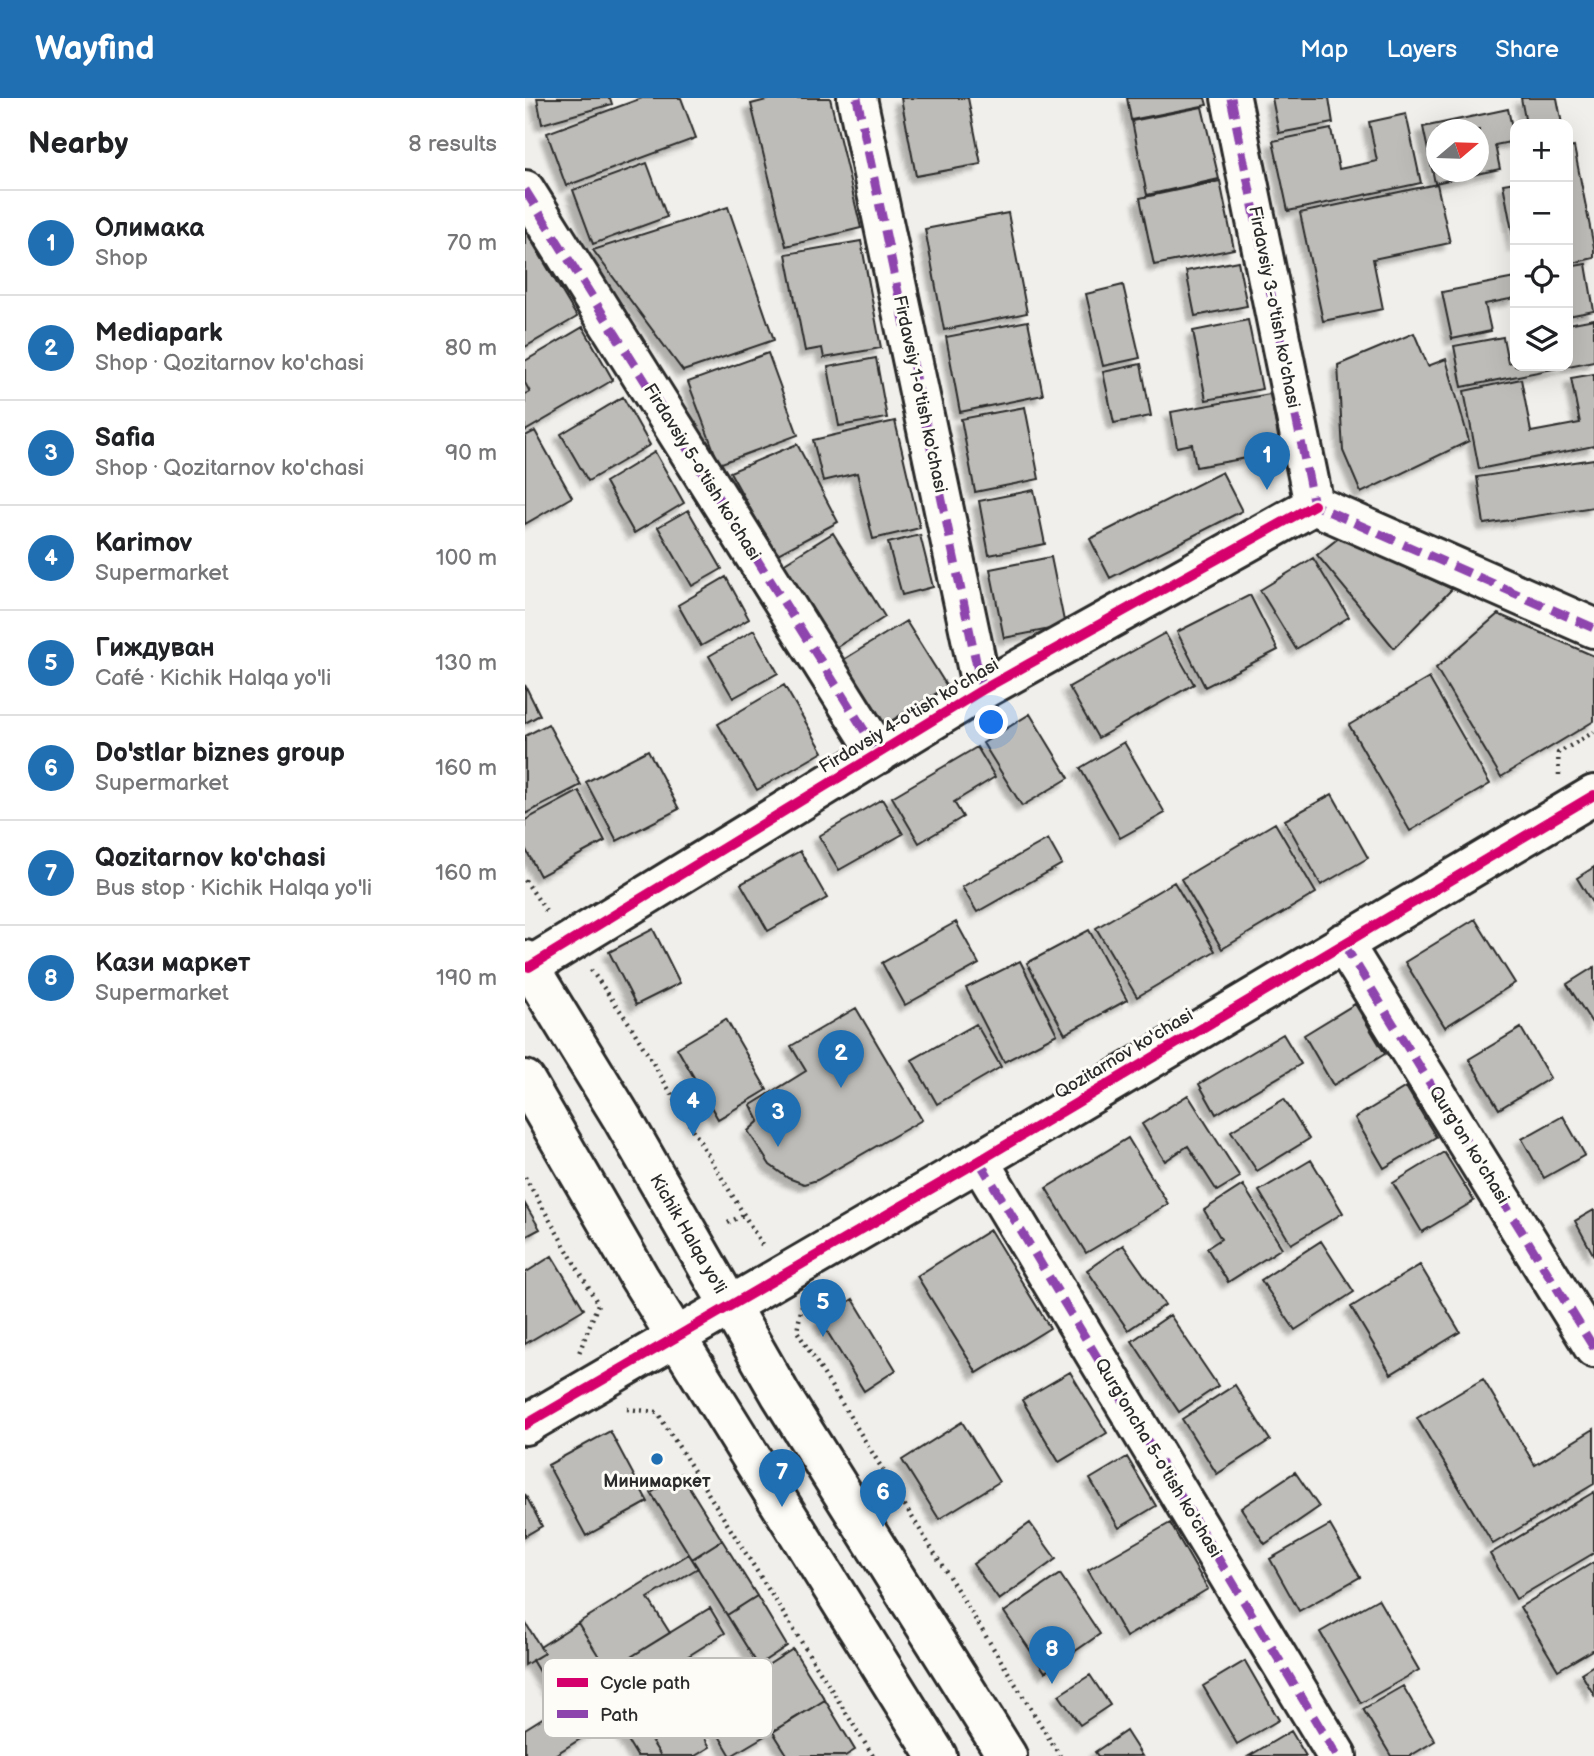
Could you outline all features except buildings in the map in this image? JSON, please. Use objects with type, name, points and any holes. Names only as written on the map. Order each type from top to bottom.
[{"type":"main road","name":"Firdavsiy 1-o'tish ko'chasi","points":[[857,98],[982,690]]},
{"type":"main road","name":"Firdavsiy 3-o'tish ko'chasi","points":[[1231,98],[1314,505]]},
{"type":"main road","name":"Firdavsiy 5-o'tish ko'chasi","points":[[525,190],[879,754]]},
{"type":"main road","name":"Firdavsiy 4-o'tish ko'chasi","points":[[527,964],[566,946],[982,690],[1314,505]]},
{"type":"main road","points":[[1314,505],[1594,628]]},
{"type":"main road","name":"Qozitarnov ko'chasi","points":[[525,1425],[979,1161],[1594,795]]},
{"type":"main road","name":"Qurg'on ko'chasi","points":[[1343,943],[1594,1348]]},
{"type":"main road","name":"Kichik Halqa yo'li","points":[[527,964],[622,1118],[789,1407],[1007,1756]]},
{"type":"main road","points":[[525,1080],[676,1337],[937,1756]]},
{"type":"main road","name":"Qurg'oncha 5-o'tish ko'chasi","points":[[979,1161],[1336,1756]]},
{"type":"path","points":[[1559,779],[1558,753],[1594,732]]},
{"type":"path","points":[[525,880],[566,946],[585,963],[629,1023],[764,1247]]},
{"type":"path","points":[[525,1177],[598,1304],[578,1354]]},
{"type":"path","points":[[728,1223],[743,1215]]},
{"type":"path","points":[[797,1331],[1061,1756]]},
{"type":"path","points":[[657,1412],[873,1756]]},
{"type":"marked path","points":[[857,98],[982,690]]},
{"type":"marked path","points":[[1231,98],[1314,505],[1594,628]]},
{"type":"marked path","points":[[525,190],[879,754]]},
{"type":"marked path","points":[[1343,943],[1594,1348]]},
{"type":"marked path","points":[[979,1161],[1337,1756]]},
{"type":"cycle path","points":[[529,967],[982,690],[1314,505]]},
{"type":"cycle path","points":[[525,1425],[979,1161],[1594,795]]},
{"type":"place","name":"Олимака","points":[[1267,490]]},
{"type":"place","name":"Mediapark","points":[[841,1088]]},
{"type":"place","name":"Karimov","points":[[693,1136]]},
{"type":"place","name":"Safia","points":[[778,1147]]},
{"type":"place","name":"Гиждуван","points":[[823,1337]]},
{"type":"place","name":"Минимаркет","points":[[657,1459]]},
{"type":"place","name":"Qozitarnov ko'chasi","points":[[782,1507]]},
{"type":"place","name":"Do'stlar biznes group","points":[[883,1527]]},
{"type":"place","name":"Кази маркет","points":[[1052,1684]]}]
